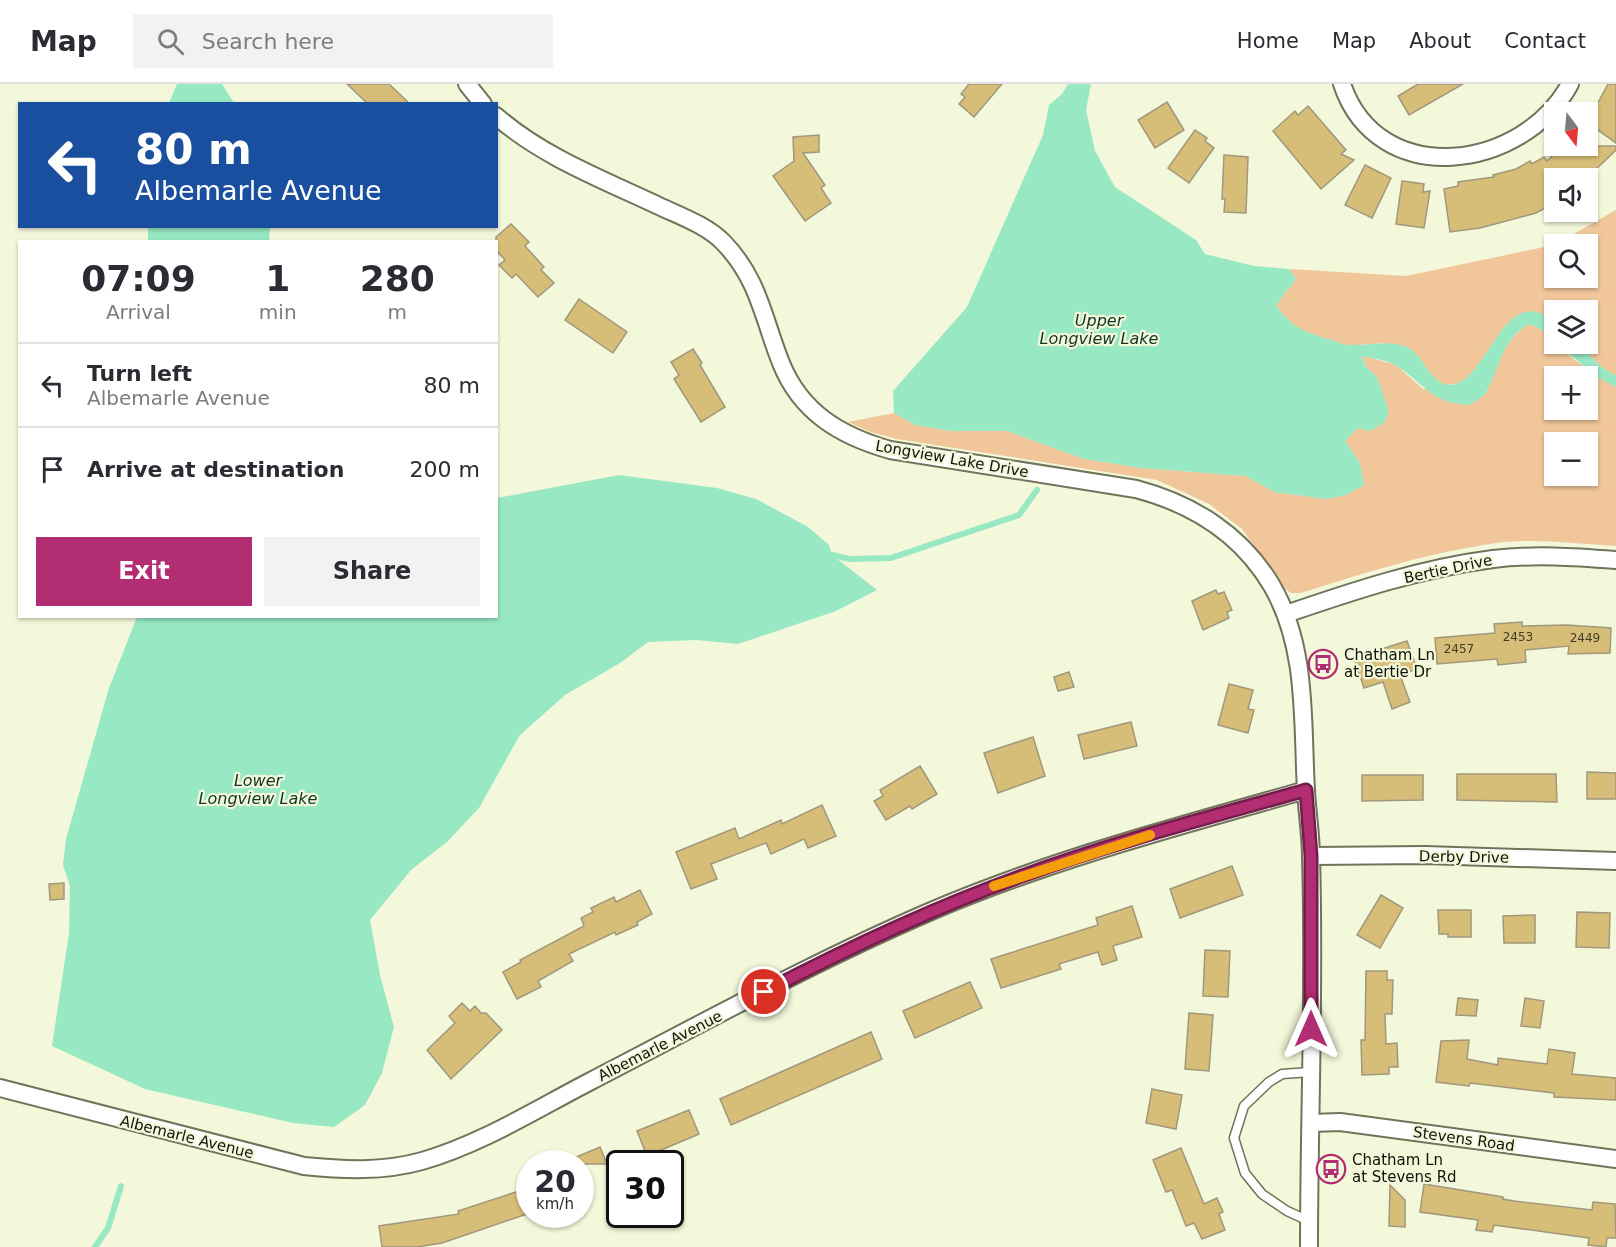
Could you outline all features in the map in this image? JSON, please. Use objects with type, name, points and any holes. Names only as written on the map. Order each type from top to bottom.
[{"type":"street","points":[[467,84],[481,102]]},
{"type":"street","points":[[1342,84],[1356,115],[1383,141],[1402,151],[1421,156],[1449,158],[1474,154],[1527,131],[1549,113],[1570,84]]},
{"type":"street","name":"Longview Lake Drive","points":[[498,118],[528,141],[546,151],[695,223],[721,240],[750,275],[789,382],[809,408],[836,429],[864,443],[890,450],[1136,489],[1184,505],[1221,528],[1240,545],[1272,586],[1286,614],[1296,651],[1301,684],[1311,856],[1310,1247]]},
{"type":"street","name":"Bertie Drive","points":[[1286,614],[1422,572],[1467,563],[1530,557],[1616,560]]},
{"type":"street","name":"Albemarle Avenue","points":[[0,1088],[304,1166],[368,1169],[402,1165],[459,1148],[826,960],[930,911],[1024,875],[1193,822],[1306,790]]},
{"type":"street","name":"Derby Drive","points":[[1311,856],[1425,855],[1616,861]]},
{"type":"street","name":"Stevens Road","points":[[1311,1123],[1340,1122],[1616,1159]]},
{"type":"lane","points":[[1309,1221],[1287,1211],[1262,1194],[1245,1173],[1234,1138],[1244,1106],[1269,1082],[1282,1074],[1311,1072]]},
{"type":"shaded area","points":[[1616,210],[1616,376],[1588,354],[1598,354],[1598,300],[1544,300],[1544,320],[1506,325],[1466,379],[1456,384],[1445,385],[1434,378],[1420,359],[1384,343],[1347,346],[1305,333],[1284,317],[1276,305],[1296,279],[1289,269],[1406,276],[1544,247],[1544,288],[1598,288],[1598,234],[1574,234]]},
{"type":"shaded area","points":[[1530,324],[1544,332],[1544,354],[1568,354],[1584,366],[1544,366],[1544,420],[1598,420],[1598,376],[1616,387],[1616,546],[1541,541],[1497,543],[1423,558],[1301,593],[1291,593],[1284,588],[1242,529],[1209,504],[1157,480],[897,439],[870,432],[848,422],[894,413],[915,425],[951,431],[1007,431],[1084,459],[1141,468],[1246,476],[1274,492],[1326,499],[1346,495],[1360,463],[1345,441],[1358,427],[1377,377],[1366,367],[1361,355],[1396,365],[1423,389],[1487,392],[1502,353],[1515,336]]},
{"type":"water","points":[[177,84],[222,84],[233,102],[169,102]]},
{"type":"water","name":"Upper Longview Lake","points":[[1068,84],[1091,84],[1086,110],[1095,151],[1115,187],[1196,240],[1205,254],[1254,266],[1289,269],[1296,279],[1276,305],[1300,329],[1347,345],[1384,343],[1404,346],[1417,355],[1434,377],[1447,385],[1456,384],[1468,377],[1499,334],[1511,321],[1523,313],[1537,312],[1544,316],[1544,332],[1530,324],[1521,329],[1503,353],[1486,393],[1469,405],[1456,404],[1437,397],[1393,364],[1361,356],[1366,367],[1377,377],[1389,412],[1384,423],[1370,431],[1358,428],[1345,441],[1360,463],[1364,485],[1346,495],[1326,499],[1274,492],[1246,476],[1141,468],[1084,459],[1007,431],[951,431],[915,425],[894,413],[893,391],[967,307],[1043,135],[1049,105],[1062,94]]},
{"type":"water","points":[[148,228],[270,228],[269,240],[148,240]]},
{"type":"water","points":[[1569,354],[1588,354],[1616,376],[1616,387],[1598,378],[1598,366],[1584,366]]},
{"type":"water","name":"Lower Longview Lake","points":[[619,475],[717,488],[756,499],[808,527],[829,545],[832,555],[877,590],[836,611],[738,644],[696,640],[648,642],[620,663],[565,695],[520,735],[479,808],[447,842],[411,870],[370,920],[380,975],[394,1027],[382,1073],[365,1105],[334,1127],[293,1123],[145,1089],[52,1046],[69,933],[70,886],[63,865],[66,839],[109,688],[137,618],[498,618],[498,498]]},
{"type":"building","points":[[347,84],[389,84],[408,102],[366,102]]},
{"type":"building","points":[[969,84],[1002,84],[974,117],[959,104],[965,97],[961,94]]},
{"type":"building","points":[[1418,84],[1463,84],[1409,115],[1398,96]]},
{"type":"building","points":[[1608,84],[1616,84],[1616,143],[1598,130],[1598,103]]},
{"type":"building","points":[[1167,102],[1184,130],[1155,148],[1138,120]]},
{"type":"building","points":[[1308,106],[1346,150],[1341,154],[1354,160],[1321,189],[1273,131],[1295,111],[1298,115]]},
{"type":"building","points":[[1195,130],[1207,138],[1205,141],[1214,148],[1189,183],[1168,168]]},
{"type":"building","points":[[819,135],[819,152],[803,153],[825,185],[821,188],[831,203],[805,221],[773,176],[794,161],[793,137]]},
{"type":"building","points":[[1598,146],[1616,146],[1616,150],[1597,168],[1544,168],[1544,209],[1536,213],[1480,228],[1450,232],[1444,189],[1458,186],[1458,182],[1494,177],[1493,175],[1516,169],[1530,161],[1532,164],[1544,157],[1547,161],[1552,156],[1598,156]]},
{"type":"building","points":[[1224,155],[1248,157],[1246,213],[1224,212],[1225,199],[1222,199]]},
{"type":"building","points":[[1365,165],[1391,178],[1372,218],[1345,205]]},
{"type":"building","points":[[1402,181],[1424,184],[1423,192],[1430,191],[1424,228],[1396,224]]},
{"type":"building","points":[[511,224],[529,242],[525,246],[544,267],[541,270],[554,283],[538,297],[516,274],[512,278],[499,265],[505,260],[498,252],[496,237]]},
{"type":"building","points":[[579,299],[627,332],[613,353],[565,320]]},
{"type":"building","points":[[693,349],[725,407],[701,422],[674,379],[679,375],[671,362]]},
{"type":"building","points":[[1216,590],[1218,594],[1224,592],[1232,610],[1227,612],[1229,618],[1203,630],[1192,601]]},
{"type":"building","points":[[1522,622],[1522,626],[1567,625],[1611,628],[1610,653],[1568,654],[1569,646],[1525,650],[1526,662],[1498,665],[1497,659],[1437,664],[1435,638],[1495,633],[1494,624]]},
{"type":"building","points":[[1407,641],[1417,669],[1400,675],[1410,702],[1392,709],[1383,682],[1364,688],[1355,661],[1356,657]]},
{"type":"building","points":[[1069,672],[1074,687],[1058,691],[1054,677]]},
{"type":"building","points":[[1229,684],[1253,690],[1248,709],[1254,710],[1248,733],[1218,725]]},
{"type":"building","points":[[1131,722],[1137,746],[1084,759],[1078,735]]},
{"type":"building","points":[[1033,737],[1045,776],[998,793],[984,753]]},
{"type":"building","points":[[920,766],[937,794],[912,809],[910,806],[886,820],[874,801],[883,796],[880,790]]},
{"type":"building","points":[[1587,772],[1616,773],[1616,799],[1587,799]]},
{"type":"building","points":[[1457,774],[1556,774],[1557,802],[1457,800]]},
{"type":"building","points":[[1362,775],[1423,775],[1423,800],[1362,801]]},
{"type":"building","points":[[822,805],[836,836],[808,848],[804,839],[771,854],[766,843],[711,864],[717,879],[691,889],[676,852],[735,828],[739,839],[781,820],[782,824]]},
{"type":"building","points":[[1232,866],[1243,895],[1180,918],[1170,889]]},
{"type":"building","points":[[64,883],[64,899],[50,900],[49,884]]},
{"type":"building","points":[[640,890],[652,914],[637,922],[638,925],[616,935],[615,932],[569,954],[573,961],[538,981],[541,987],[517,999],[503,972],[521,962],[520,960],[584,926],[581,918],[593,912],[591,908],[614,897],[616,902]]},
{"type":"building","points":[[1381,895],[1403,908],[1380,948],[1357,935]]},
{"type":"building","points":[[1132,906],[1142,937],[1113,946],[1117,960],[1102,965],[1098,952],[1059,964],[1061,969],[1001,988],[991,959],[1098,925],[1096,918]]},
{"type":"building","points":[[1438,910],[1471,910],[1471,937],[1448,937],[1448,934],[1439,934]]},
{"type":"building","points":[[1577,912],[1610,913],[1609,948],[1576,947]]},
{"type":"building","points":[[1535,915],[1535,943],[1504,943],[1503,916]]},
{"type":"building","points":[[1205,950],[1230,951],[1228,997],[1203,996]]},
{"type":"building","points":[[1366,971],[1387,971],[1387,980],[1393,980],[1392,1014],[1385,1014],[1386,1044],[1397,1043],[1398,1067],[1389,1067],[1389,1074],[1362,1075],[1361,1040],[1365,1040]]},
{"type":"building","points":[[970,982],[982,1008],[915,1038],[903,1011]]},
{"type":"building","points":[[1458,998],[1478,1000],[1476,1016],[1456,1015]]},
{"type":"building","points":[[1525,998],[1544,1001],[1540,1028],[1521,1026]]},
{"type":"building","points":[[462,1003],[470,1011],[475,1006],[481,1013],[486,1013],[502,1030],[451,1079],[427,1050],[455,1023],[449,1016]]},
{"type":"building","points":[[1189,1013],[1213,1015],[1209,1071],[1185,1069]]},
{"type":"building","points":[[871,1032],[882,1059],[731,1125],[720,1099]]},
{"type":"building","points":[[1469,1040],[1467,1059],[1498,1065],[1498,1058],[1547,1064],[1549,1049],[1575,1053],[1572,1074],[1616,1078],[1616,1100],[1554,1097],[1554,1093],[1470,1083],[1469,1086],[1436,1082],[1441,1041]]},
{"type":"building","points":[[1152,1089],[1182,1095],[1176,1129],[1146,1123]]},
{"type":"building","points":[[689,1110],[699,1134],[661,1150],[645,1150],[637,1131]]},
{"type":"building","points":[[600,1147],[606,1164],[594,1164],[593,1150]]},
{"type":"building","points":[[1181,1148],[1204,1204],[1217,1198],[1223,1212],[1219,1214],[1225,1230],[1202,1239],[1194,1223],[1186,1226],[1172,1190],[1166,1192],[1153,1160]]},
{"type":"building","points":[[1424,1184],[1503,1197],[1503,1199],[1514,1201],[1592,1210],[1593,1202],[1615,1204],[1616,1238],[1607,1238],[1606,1247],[1588,1245],[1589,1238],[1494,1225],[1492,1232],[1476,1230],[1478,1220],[1420,1212]]},
{"type":"building","points":[[1390,1185],[1405,1200],[1405,1227],[1389,1226]]},
{"type":"building","points":[[516,1192],[516,1218],[442,1243],[417,1247],[382,1247],[379,1226],[459,1214],[458,1211]]},
{"type":"waterway","points":[[826,556],[850,559],[891,558],[1019,515],[1037,490]]},
{"type":"waterway","points":[[95,1247],[108,1228],[121,1186]]},
{"type":"slow traffic","points":[[994,886],[1150,835]]},
{"type":"place","name":"Chatham Ln at Bertie Dr","points":[[1323,664]]},
{"type":"place","name":"Chatham Ln at Stevens Rd","points":[[1331,1169]]},
{"type":"route","points":[[764,992],[930,911],[1024,875],[1193,822],[1306,790],[1311,856],[1311,1029]]}]
